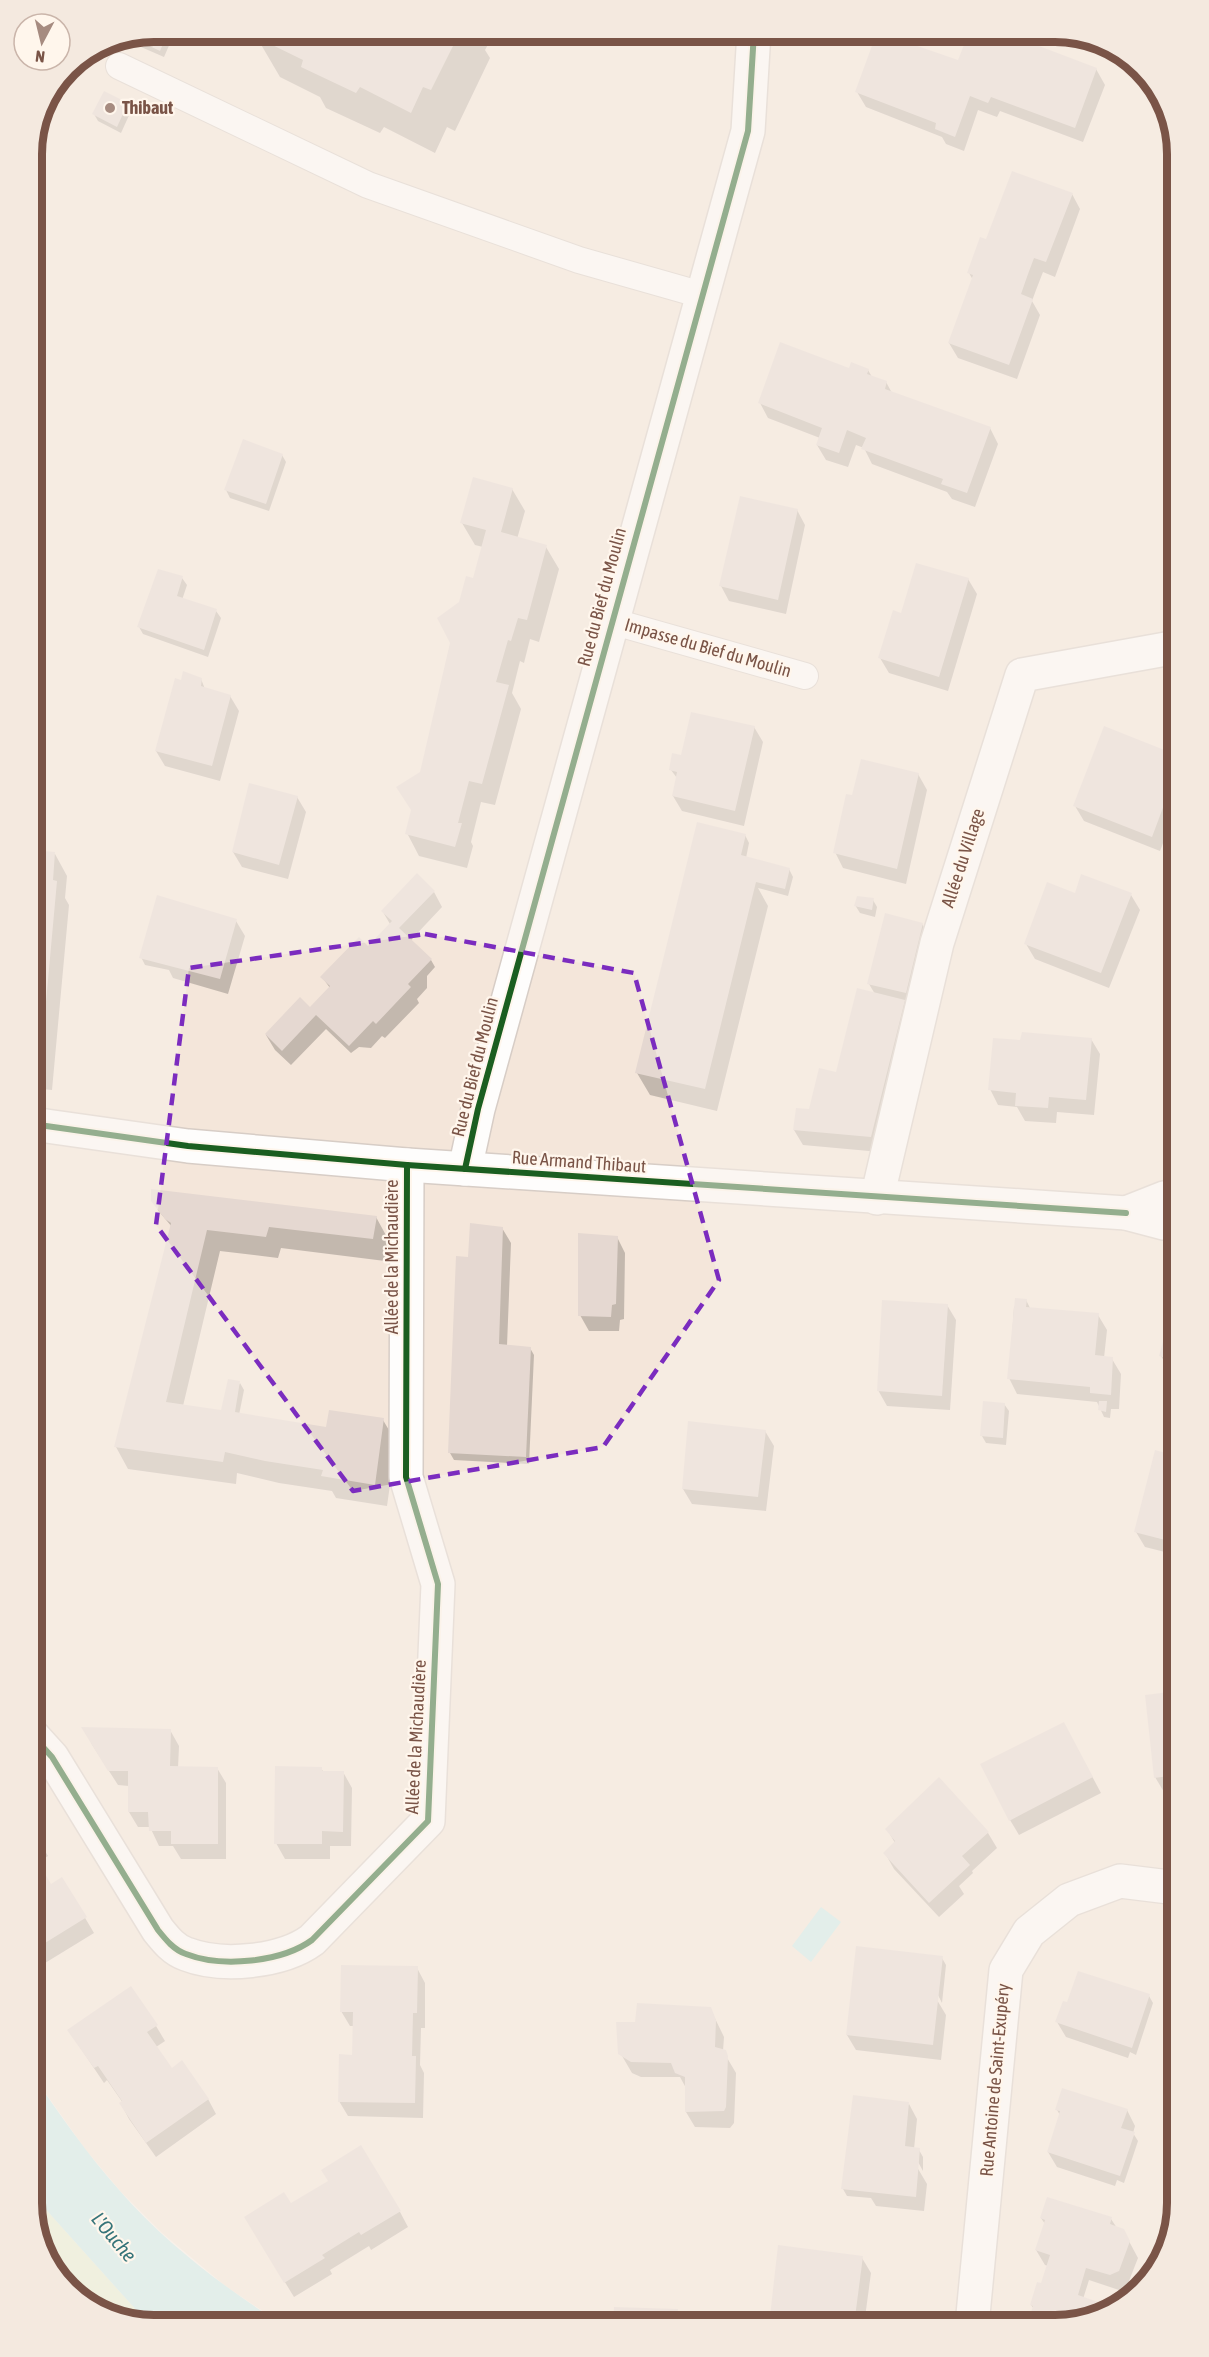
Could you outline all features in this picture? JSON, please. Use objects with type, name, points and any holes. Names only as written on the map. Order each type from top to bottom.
[{"type":"street","name":"Rue du Bief du Moulin","points":[[465,1169],[478,1108],[748,132],[753,42]]},
{"type":"street","name":"Allée du Village","points":[[877,1197],[937,943],[1022,675],[1167,649]]},
{"type":"street","name":"Rue Armand Thibaut","points":[[42,1125],[188,1146],[407,1165],[1126,1213],[1167,1223]]},
{"type":"street","name":"Allée de la Michaudière","points":[[42,1746],[52,1757],[158,1930],[169,1944],[186,1954],[238,1961],[276,1957],[302,1947],[312,1940],[428,1821],[438,1584],[406,1477],[407,1165]]},
{"type":"street","name":"Rue Armand Thibaut","points":[[1126,1213],[1167,1197]]},
{"type":"street","name":"Rue Antoine de Saint-Exupéry","points":[[973,2315],[1006,1970],[1029,1932],[1069,1900],[1120,1881],[1167,1887]]},
{"type":"lane","points":[[119,66],[368,185],[579,260],[702,295]]},
{"type":"lane","name":"Impasse du Bief du Moulin","points":[[611,621],[721,650],[805,676]]},
{"type":"highlighted area","points":[[425,934],[634,973],[719,1280],[603,1447],[353,1491],[156,1225],[189,968]]},
{"type":"shaded area","points":[[147,42],[1062,42],[1091,48],[1117,61],[1144,86],[1158,111],[1167,147],[1167,2202],[1163,2232],[1158,2246],[1144,2271],[1123,2292],[1091,2309],[1069,2314],[268,2315],[224,2285],[161,2232],[121,2192],[85,2149],[42,2088],[42,147],[51,111],[65,86],[86,65],[118,48]]},
{"type":"green space","points":[[42,2205],[140,2314],[118,2309],[98,2300],[86,2292],[65,2271],[57,2259],[46,2232]]},
{"type":"water","points":[[821,1907],[841,1922],[811,1962],[792,1946]]},
{"type":"water","name":"L'Ouche","points":[[42,2089],[85,2149],[138,2210],[197,2264],[268,2315],[147,2315],[138,2312],[42,2205]]},
{"type":"building","points":[[164,42],[160,51],[143,43]]},
{"type":"building","points":[[266,42],[455,42],[431,90],[423,87],[411,113],[360,87],[356,93],[301,67],[303,60]]},
{"type":"building","points":[[873,42],[906,42],[958,60],[965,42],[1029,42],[1097,68],[1075,128],[991,97],[988,103],[970,96],[955,137],[935,129],[936,123],[855,92]]},
{"type":"building","name":"Thibaut","points":[[104,91],[128,103],[117,127],[92,114]]},
{"type":"building","points":[[1012,171],[1073,193],[1046,262],[1034,258],[1028,274],[1021,294],[1033,299],[1009,365],[948,343],[973,275],[967,273],[980,237],[986,239]]},
{"type":"building","points":[[780,342],[849,368],[851,362],[869,369],[867,374],[887,381],[885,389],[991,427],[967,493],[941,484],[943,479],[861,449],[866,438],[847,430],[839,453],[816,445],[822,428],[758,403]]},
{"type":"building","points":[[243,439],[283,454],[266,504],[224,490]]},
{"type":"building","points":[[473,477],[513,488],[501,532],[547,545],[527,620],[518,618],[511,641],[508,640],[496,682],[509,685],[482,784],[469,781],[458,823],[462,823],[455,847],[405,834],[411,810],[396,787],[420,772],[450,643],[437,618],[459,602],[466,576],[473,578],[486,530],[460,523]]},
{"type":"building","points":[[740,496],[798,509],[778,600],[719,586]]},
{"type":"building","points":[[916,563],[969,578],[939,677],[878,658],[893,610],[901,613]]},
{"type":"building","points":[[158,569],[183,576],[177,596],[217,609],[204,650],[137,627]]},
{"type":"building","points":[[183,671],[202,678],[201,686],[231,695],[212,766],[155,751],[175,678],[181,680]]},
{"type":"building","points":[[691,712],[755,726],[735,811],[672,796],[677,772],[669,770],[672,753],[681,755]]},
{"type":"building","points":[[1104,726],[1167,751],[1167,797],[1152,837],[1073,806]]},
{"type":"building","points":[[861,759],[919,773],[897,869],[833,853],[846,794],[852,795]]},
{"type":"building","points":[[249,783],[298,796],[279,865],[232,852]]},
{"type":"building","points":[[697,822],[746,834],[741,855],[790,868],[785,889],[756,882],[705,1089],[635,1073]]},
{"type":"building","points":[[42,851],[55,852],[53,880],[57,881],[42,1046]]},
{"type":"building","points":[[417,873],[435,891],[399,928],[432,959],[408,984],[411,987],[376,1024],[373,1021],[349,1046],[316,1015],[282,1051],[265,1034],[300,997],[310,1007],[330,986],[320,977],[359,937],[368,946],[392,921],[381,911]]},
{"type":"building","points":[[1081,874],[1132,893],[1101,973],[1024,944],[1047,882],[1075,893]]},
{"type":"building","points":[[157,895],[237,919],[220,979],[139,958]]},
{"type":"building","points":[[857,896],[874,898],[872,910],[854,906]]},
{"type":"building","points":[[885,913],[923,923],[906,993],[867,984]]},
{"type":"building","points":[[857,988],[905,1000],[871,1137],[793,1130],[796,1108],[809,1109],[819,1068],[836,1072]]},
{"type":"building","points":[[1022,1032],[1092,1038],[1086,1100],[1049,1097],[1048,1108],[1015,1106],[1016,1093],[988,1090],[993,1038],[1020,1040]]},
{"type":"building","points":[[151,1189],[377,1216],[373,1239],[269,1227],[266,1237],[207,1230],[166,1402],[221,1410],[228,1379],[240,1381],[235,1412],[326,1427],[329,1410],[384,1418],[375,1485],[321,1476],[323,1470],[225,1452],[223,1462],[114,1447],[171,1223],[151,1201]]},
{"type":"building","points":[[470,1223],[503,1227],[499,1344],[531,1347],[526,1457],[448,1453],[456,1256],[468,1257]]},
{"type":"building","points":[[578,1233],[618,1236],[616,1304],[612,1305],[611,1317],[578,1316]]},
{"type":"building","points":[[1015,1298],[1027,1299],[1026,1307],[1099,1313],[1095,1355],[1113,1357],[1111,1395],[1090,1393],[1090,1387],[1007,1379]]},
{"type":"building","points":[[882,1300],[948,1304],[942,1396],[877,1391]]},
{"type":"building","points":[[1167,1327],[1167,1358],[1159,1356]]},
{"type":"building","points":[[983,1401],[1005,1403],[1003,1438],[980,1436]]},
{"type":"building","points":[[1099,1401],[1107,1401],[1106,1412],[1098,1410]]},
{"type":"building","points":[[688,1421],[766,1430],[758,1497],[682,1489]]},
{"type":"building","points":[[1155,1450],[1167,1453],[1167,1540],[1134,1532]]},
{"type":"building","points":[[1167,1692],[1167,1776],[1154,1778],[1145,1695]]},
{"type":"building","points":[[1064,1722],[1093,1777],[1009,1821],[980,1764]]},
{"type":"building","points":[[81,1727],[171,1729],[170,1766],[218,1767],[218,1844],[171,1844],[171,1831],[149,1831],[148,1812],[128,1812],[128,1771],[108,1771]]},
{"type":"building","points":[[275,1766],[322,1767],[322,1771],[344,1771],[343,1832],[322,1831],[322,1844],[274,1844]]},
{"type":"building","points":[[939,1777],[989,1832],[962,1856],[970,1865],[929,1903],[883,1853],[895,1841],[885,1829]]},
{"type":"building","points":[[42,1869],[51,1884],[62,1877],[87,1917],[42,1945]]},
{"type":"building","points":[[856,1946],[943,1956],[933,2045],[846,2035]]},
{"type":"building","points":[[341,1965],[418,1966],[417,2013],[413,2013],[412,2056],[416,2056],[415,2103],[338,2102],[339,2054],[352,2055],[353,2012],[340,2012]]},
{"type":"building","points":[[1078,1971],[1150,1994],[1132,2048],[1055,2022],[1063,2001],[1067,2002]]},
{"type":"building","points":[[131,1986],[158,2025],[147,2032],[172,2068],[182,2060],[209,2099],[146,2143],[119,2103],[122,2101],[98,2066],[94,2068],[67,2030]]},
{"type":"building","points":[[637,2003],[711,2007],[716,2020],[715,2047],[726,2050],[728,2056],[724,2111],[685,2112],[685,2077],[675,2073],[671,2063],[631,2062],[618,2054],[616,2022],[635,2022]]},
{"type":"building","points":[[1062,2088],[1128,2109],[1121,2128],[1135,2132],[1120,2176],[1047,2152],[1060,2111],[1055,2110]]},
{"type":"building","points":[[853,2095],[909,2102],[905,2146],[920,2148],[916,2197],[841,2189]]},
{"type":"building","points":[[361,2145],[401,2211],[361,2235],[359,2232],[322,2255],[325,2258],[284,2283],[244,2217],[284,2192],[291,2203],[328,2181],[321,2170]]},
{"type":"building","points":[[1047,2197],[1112,2217],[1110,2224],[1124,2229],[1130,2241],[1119,2271],[1110,2275],[1086,2268],[1078,2295],[1101,2303],[1100,2305],[1076,2313],[1030,2315],[1033,2306],[1030,2305],[1037,2282],[1041,2283],[1050,2255],[1035,2250],[1045,2220],[1040,2218]]},
{"type":"building","points":[[778,2245],[863,2256],[855,2315],[770,2315]]},
{"type":"building","points":[[614,2307],[678,2309],[678,2315],[614,2315]]},
{"type":"cycle path","points":[[465,1169],[478,1109],[748,131],[753,42]]},
{"type":"cycle path","points":[[42,1125],[188,1146],[407,1165],[1126,1213]]},
{"type":"cycle path","points":[[42,1746],[52,1757],[158,1930],[178,1950],[201,1958],[217,1961],[251,1961],[285,1953],[312,1940],[428,1821],[438,1584],[406,1477],[407,1165]]},
{"type":"place","name":"Thibaut","points":[[110,108]]}]
